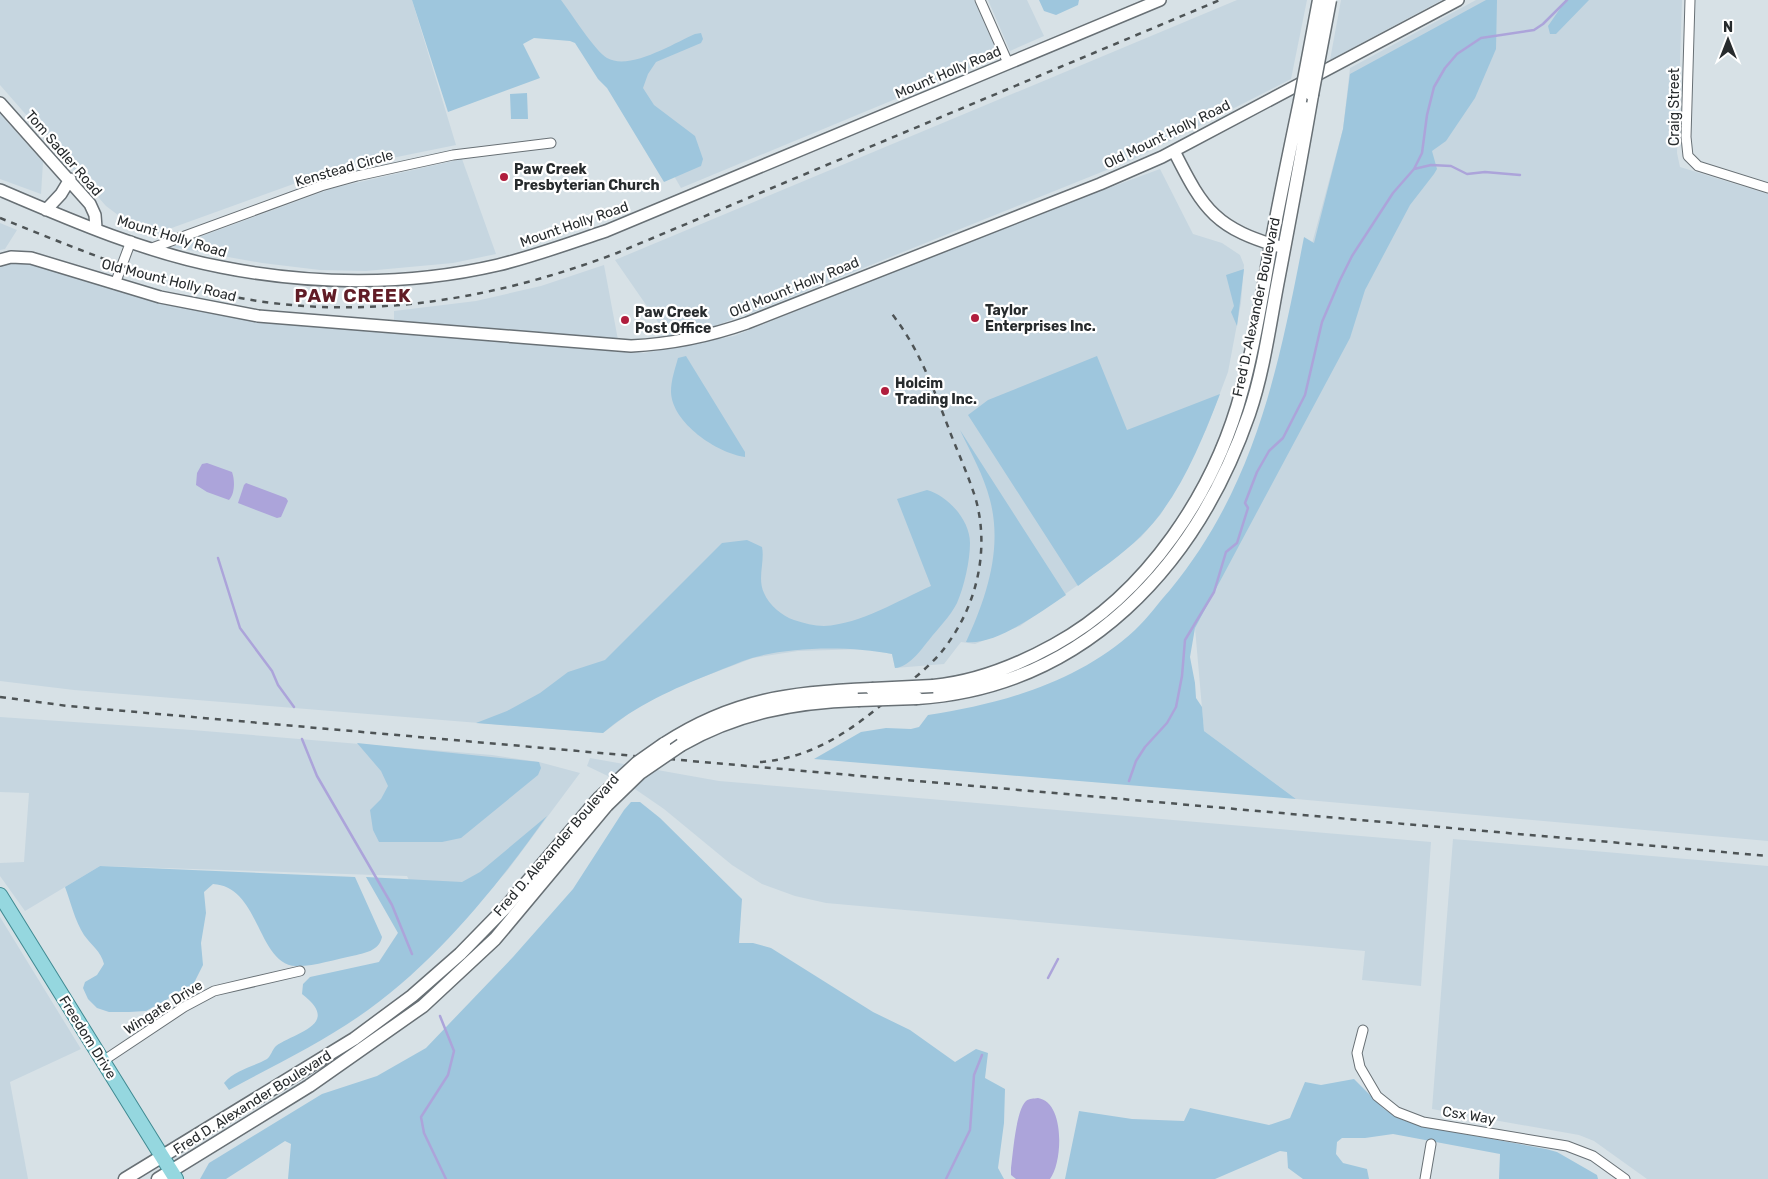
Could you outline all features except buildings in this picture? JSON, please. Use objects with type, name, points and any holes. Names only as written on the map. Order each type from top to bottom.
[{"type":"main road","name":"Fred D. Alexander Boulevard","points":[[125,1179],[354,1039],[412,996],[482,932],[637,763],[664,744],[699,724],[765,700],[810,691],[932,686],[961,681],[1010,666],[1064,640],[1096,618],[1121,596],[1157,557],[1203,484],[1230,424],[1248,364],[1319,0]]},
{"type":"main road","name":"Fred D. Alexander Boulevard","points":[[158,1179],[173,1175],[309,1086],[423,1006],[469,965],[501,932],[603,802],[636,776],[681,745],[726,723],[768,710],[807,702],[917,698],[960,693],[1007,680],[1056,659],[1108,626],[1148,588],[1188,537],[1215,492],[1242,431],[1260,370],[1330,0]]},
{"type":"main road","name":"Freedom Drive","points":[[0,895],[173,1175]]},
{"type":"street","points":[[980,0],[1008,64]]},
{"type":"street","name":"Mount Holly Road","points":[[0,190],[46,210],[152,248],[220,267],[268,275],[314,279],[398,279],[498,265],[555,249],[606,231],[1160,0]]},
{"type":"street","name":"Old Mount Holly Road","points":[[0,260],[11,257],[31,258],[115,284],[202,306],[258,316],[612,344],[662,344],[748,323],[1100,184],[1174,151],[1458,0]]},
{"type":"street","name":"Craig Street","points":[[1690,0],[1686,137],[1688,156],[1698,166],[1768,188]]},
{"type":"street","name":"Tom Sadler Road","points":[[0,103],[70,179],[94,211],[96,228]]},
{"type":"street","name":"Kenstead Circle","points":[[152,248],[321,186],[358,176],[453,155],[552,143]]},
{"type":"street","points":[[1174,151],[1195,193],[1207,209],[1239,232],[1284,248]]},
{"type":"street","points":[[46,210],[61,194],[70,179]]},
{"type":"street","points":[[115,284],[131,241]]},
{"type":"street","name":"Wingate Drive","points":[[103,1061],[184,1007],[214,992],[300,971]]},
{"type":"street","name":"Csx Way","points":[[1363,1030],[1357,1053],[1360,1067],[1377,1096],[1398,1112],[1423,1122],[1567,1146],[1593,1156],[1625,1179]]},
{"type":"street","points":[[1425,1179],[1431,1144]]},
{"type":"shaded area","points":[[0,0],[412,0],[456,145],[392,158],[299,182],[155,234],[122,218],[106,206],[0,85]]},
{"type":"shaded area","points":[[412,0],[561,0],[596,48],[607,58],[617,61],[628,61],[652,54],[701,33],[703,39],[701,43],[656,62],[648,74],[643,88],[654,105],[695,136],[703,159],[701,166],[664,182],[607,88],[598,79],[575,43],[570,41],[534,38],[523,44],[540,78],[448,112]]},
{"type":"shaded area","points":[[557,0],[974,0],[999,56],[681,188],[619,81]]},
{"type":"shaded area","points":[[988,0],[1027,0],[1044,36],[1010,51]]},
{"type":"shaded area","points":[[1039,0],[1079,0],[1078,5],[1056,15],[1044,11]]},
{"type":"shaded area","points":[[1237,0],[1307,0],[1291,79],[1134,159],[759,310],[695,333],[669,338],[615,260]]},
{"type":"shaded area","points":[[1341,0],[1442,0],[1330,60]]},
{"type":"shaded area","points":[[1476,0],[1682,0],[1677,153],[1680,167],[1768,194],[1768,841],[1296,799],[1204,731],[1195,628],[1189,607],[1240,510],[1343,129],[1350,68]]},
{"type":"shaded area","points":[[1486,0],[1497,0],[1496,49],[1475,98],[1446,141],[1432,151],[1437,169],[1410,205],[1365,290],[1350,338],[1195,628],[1190,657],[1196,698],[1202,707],[1204,731],[1296,799],[814,759],[861,732],[886,728],[911,729],[919,727],[928,715],[983,704],[1038,688],[1089,664],[1113,648],[1144,621],[1170,590],[1199,550],[1224,509],[1244,466],[1273,378],[1285,332],[1304,237],[1314,243],[1343,129],[1350,74]]},
{"type":"shaded area","points":[[1566,0],[1589,0],[1556,34],[1550,34],[1548,26]]},
{"type":"shaded area","points":[[527,93],[528,119],[511,119],[510,94]]},
{"type":"shaded area","points":[[0,114],[43,162],[41,194],[0,179]]},
{"type":"shaded area","points":[[462,159],[496,254],[453,263],[366,271],[320,270],[262,263],[172,247],[333,188]]},
{"type":"shaded area","points":[[1160,169],[1193,234],[1222,243],[1240,255],[1244,265],[1241,303],[1228,372],[1206,430],[1161,514],[1141,537],[1109,563],[1020,626],[975,644],[961,642],[944,664],[895,668],[892,654],[866,649],[798,651],[753,658],[674,688],[639,706],[603,733],[74,690],[0,681],[0,266],[11,262],[28,263],[143,297],[241,318],[327,327],[644,353],[734,336],[1041,213]]},
{"type":"shaded area","points":[[0,223],[17,230],[5,249],[0,250]]},
{"type":"shaded area","points":[[604,265],[618,340],[394,322],[394,311],[476,301],[541,286]]},
{"type":"shaded area","points":[[1244,269],[1237,326],[1231,312],[1234,306],[1226,275]]},
{"type":"shaded area","points":[[686,356],[745,452],[745,457],[722,450],[710,443],[698,435],[679,415],[673,404],[672,383],[678,358]]},
{"type":"shaded area","points":[[1097,356],[1127,430],[1220,394],[1188,470],[1167,505],[1134,543],[1078,586],[968,415],[988,400]]},
{"type":"shaded area","points":[[960,430],[1066,595],[1018,626],[990,639],[978,642],[966,642],[986,591],[995,537],[994,518],[984,482]]},
{"type":"shaded area","points":[[207,463],[232,472],[234,487],[229,500],[207,492],[196,485],[197,473],[202,464]]},
{"type":"shaded area","points":[[246,483],[286,498],[288,501],[281,517],[277,518],[238,503]]},
{"type":"shaded area","points":[[927,490],[950,503],[962,518],[969,534],[969,558],[957,603],[918,653],[905,665],[895,668],[892,654],[876,651],[822,648],[785,651],[747,660],[655,698],[628,714],[603,733],[476,723],[507,711],[540,693],[568,672],[605,660],[722,543],[747,540],[762,547],[761,582],[766,597],[776,610],[785,616],[809,624],[824,626],[852,621],[931,586],[897,499]]},
{"type":"shaded area","points":[[0,717],[192,730],[492,755],[539,762],[580,773],[507,871],[455,930],[411,974],[351,1004],[419,901],[407,876],[100,866],[25,911],[0,876],[0,863],[24,862],[29,793],[0,792]]},
{"type":"shaded area","points":[[357,743],[539,762],[541,768],[538,775],[461,838],[442,842],[379,842],[373,830],[370,810],[381,799],[388,786],[381,771]]},
{"type":"shaded area","points":[[590,758],[719,781],[1431,842],[1421,986],[1362,980],[1365,951],[826,903],[795,896],[762,884],[732,865],[664,809],[635,789],[587,766]]},
{"type":"shaded area","points":[[631,802],[640,802],[660,818],[742,899],[739,943],[753,943],[771,948],[873,1012],[910,1030],[955,1062],[976,1049],[988,1053],[985,1078],[1005,1089],[1004,1123],[998,1168],[1004,1179],[288,1179],[291,1144],[285,1141],[226,1179],[200,1179],[209,1163],[322,1094],[377,1076],[426,1048],[513,957],[573,889]]},
{"type":"shaded area","points":[[547,816],[506,871],[461,925],[386,997],[343,1027],[311,1046],[229,1090],[224,1083],[228,1079],[267,1059],[276,1046],[311,1027],[316,1021],[318,1013],[302,994],[303,984],[310,977],[379,962],[398,933],[366,877],[462,882],[480,872]]},
{"type":"shaded area","points":[[1453,839],[1768,866],[1768,1179],[1647,1179],[1594,1141],[1579,1135],[1432,1109]]},
{"type":"shaded area","points":[[100,866],[355,877],[382,937],[375,948],[362,954],[309,965],[296,966],[283,962],[273,953],[250,910],[240,897],[228,888],[213,884],[204,892],[206,913],[201,943],[203,965],[193,985],[146,1011],[109,1012],[97,1008],[88,999],[83,988],[85,982],[97,975],[104,964],[103,959],[81,930],[65,887]]},
{"type":"shaded area","points":[[0,917],[81,1049],[10,1082],[28,1179],[0,1179]]},
{"type":"shaded area","points":[[1354,1079],[1384,1109],[1403,1120],[1438,1129],[1557,1152],[1597,1175],[1598,1179],[1499,1179],[1500,1154],[1393,1134],[1365,1138],[1342,1138],[1337,1142],[1336,1154],[1343,1163],[1367,1169],[1369,1179],[1303,1179],[1288,1168],[1287,1152],[1280,1151],[1215,1179],[1065,1179],[1079,1111],[1132,1119],[1184,1121],[1190,1108],[1269,1125],[1290,1118],[1305,1082],[1321,1085]]},
{"type":"shaded area","points":[[1038,1098],[1047,1102],[1053,1110],[1057,1121],[1059,1147],[1057,1160],[1050,1179],[1016,1179],[1011,1175],[1011,1168],[1020,1113],[1026,1101]]},
{"type":"waterway","points":[[1129,781],[1136,761],[1145,747],[1167,723],[1176,707],[1182,676],[1185,640],[1214,592],[1226,552],[1237,543],[1248,508],[1245,503],[1257,472],[1269,451],[1283,438],[1305,395],[1322,322],[1340,280],[1352,256],[1393,193],[1414,169],[1422,153],[1427,115],[1434,87],[1445,68],[1457,54],[1481,38],[1534,30],[1543,24],[1567,0]]},
{"type":"waterway","points":[[1414,169],[1431,165],[1451,166],[1467,174],[1485,172],[1520,175]]},
{"type":"waterway","points":[[218,558],[240,628],[272,671],[278,685],[294,707]]},
{"type":"waterway","points":[[302,739],[317,776],[392,905],[412,954]]},
{"type":"waterway","points":[[1048,978],[1058,959]]},
{"type":"waterway","points":[[440,1016],[454,1051],[448,1075],[421,1117],[424,1133],[446,1179]]},
{"type":"waterway","points":[[946,1179],[970,1130],[974,1075],[982,1055]]},
{"type":"railway","points":[[0,218],[154,276],[207,291],[259,301],[311,306],[363,307],[415,304],[466,296],[517,285],[617,253],[1220,0]]},
{"type":"railway","points":[[760,762],[778,760],[812,749],[828,742],[872,713],[937,657],[954,634],[972,598],[977,579],[981,539],[976,500],[926,371],[911,342],[892,314]]},
{"type":"railway","points":[[0,697],[68,706],[1768,856]]},
{"type":"place","name":"Paw Creek Presbyterian Church","points":[[504,177]]},
{"type":"place","name":"Taylor Enterprises Inc.","points":[[975,318]]},
{"type":"place","name":"Paw Creek Post Office","points":[[625,320]]},
{"type":"place","name":"Holcim Trading Inc.","points":[[885,391]]},
{"type":"district","name":"PAW CREEK","points":[[353,295]]}]
